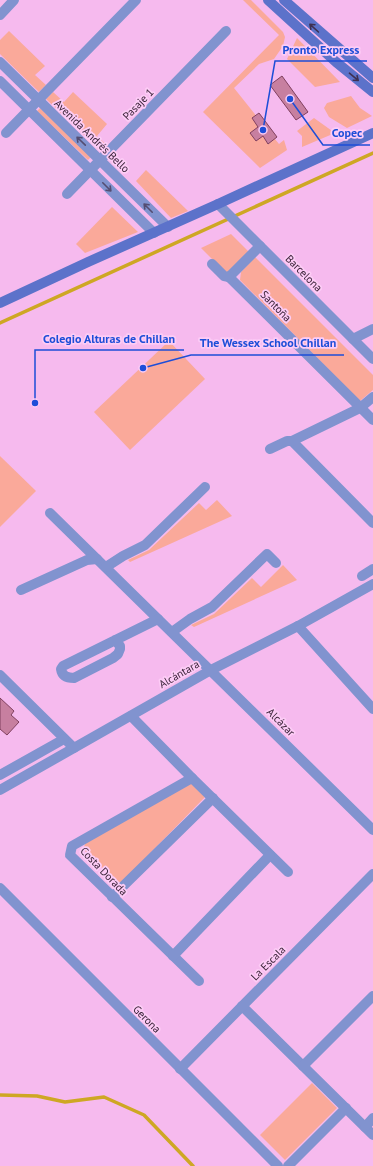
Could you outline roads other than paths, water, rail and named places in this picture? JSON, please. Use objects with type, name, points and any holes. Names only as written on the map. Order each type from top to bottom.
[{"type":"main road","points":[[268,0],[336,62],[373,92]]},
{"type":"main road","points":[[284,0],[373,78]]},
{"type":"main road","points":[[0,303],[373,133]]},
{"type":"street","points":[[0,15],[14,0]]},
{"type":"street","points":[[6,133],[136,0]]},
{"type":"street","name":"Pasaje 1","points":[[67,194],[226,31]]},
{"type":"street","name":"Avenida Andrés Bello","points":[[0,62],[168,227]]},
{"type":"street","points":[[0,81],[154,233]]},
{"type":"street","name":"Barcelona","points":[[218,204],[373,359]]},
{"type":"street","points":[[229,277],[260,246]]},
{"type":"street","name":"Santoña","points":[[212,264],[224,276],[229,277],[373,420]]},
{"type":"street","points":[[353,339],[373,329]]},
{"type":"street","points":[[270,449],[287,441],[292,441],[360,408],[373,397]]},
{"type":"street","points":[[292,441],[373,523]]},
{"type":"street","points":[[106,568],[123,556],[145,545],[204,487]]},
{"type":"street","name":"Alcázar","points":[[50,513],[373,830]]},
{"type":"street","points":[[172,632],[190,619],[212,607],[267,554],[276,562]]},
{"type":"street","points":[[21,590],[87,560],[97,559]]},
{"type":"street","points":[[362,576],[373,569]]},
{"type":"street","name":"Alcántara","points":[[0,790],[211,670],[298,626],[373,584]]},
{"type":"street","points":[[115,640],[120,646],[120,649],[118,654],[113,658],[74,678],[64,676],[61,669],[63,666],[158,618]]},
{"type":"street","points":[[298,626],[373,709]]},
{"type":"street","points":[[0,675],[74,748]]},
{"type":"street","points":[[364,699],[373,694]]},
{"type":"street","points":[[131,716],[288,872]]},
{"type":"street","points":[[0,775],[64,739]]},
{"type":"street","name":"Costa Dorada","points":[[192,778],[72,846],[70,855],[112,898],[199,981]]},
{"type":"street","points":[[112,898],[213,798]]},
{"type":"street","points":[[173,956],[270,855]]},
{"type":"street","name":"La Escala","points":[[180,1069],[373,874]]},
{"type":"street","name":"Gerona","points":[[0,888],[278,1166]]},
{"type":"street","points":[[304,1066],[373,996]]},
{"type":"street","points":[[242,1006],[373,1135]]},
{"type":"street","points":[[288,1166],[346,1108]]},
{"type":"street","points":[[365,1127],[373,1118]]},
{"type":"waterway","points":[[0,323],[373,153]]},
{"type":"waterway","points":[[0,1095],[37,1096],[65,1102],[104,1097],[144,1115],[193,1166]]},
{"type":"place","name":"Copec","points":[[290,99]]},
{"type":"place","name":"Pronto Express","points":[[263,130]]},
{"type":"place","name":"The Wessex School Chillan","points":[[143,368]]},
{"type":"place","name":"Colegio Alturas de Chillan","points":[[35,403]]}]
